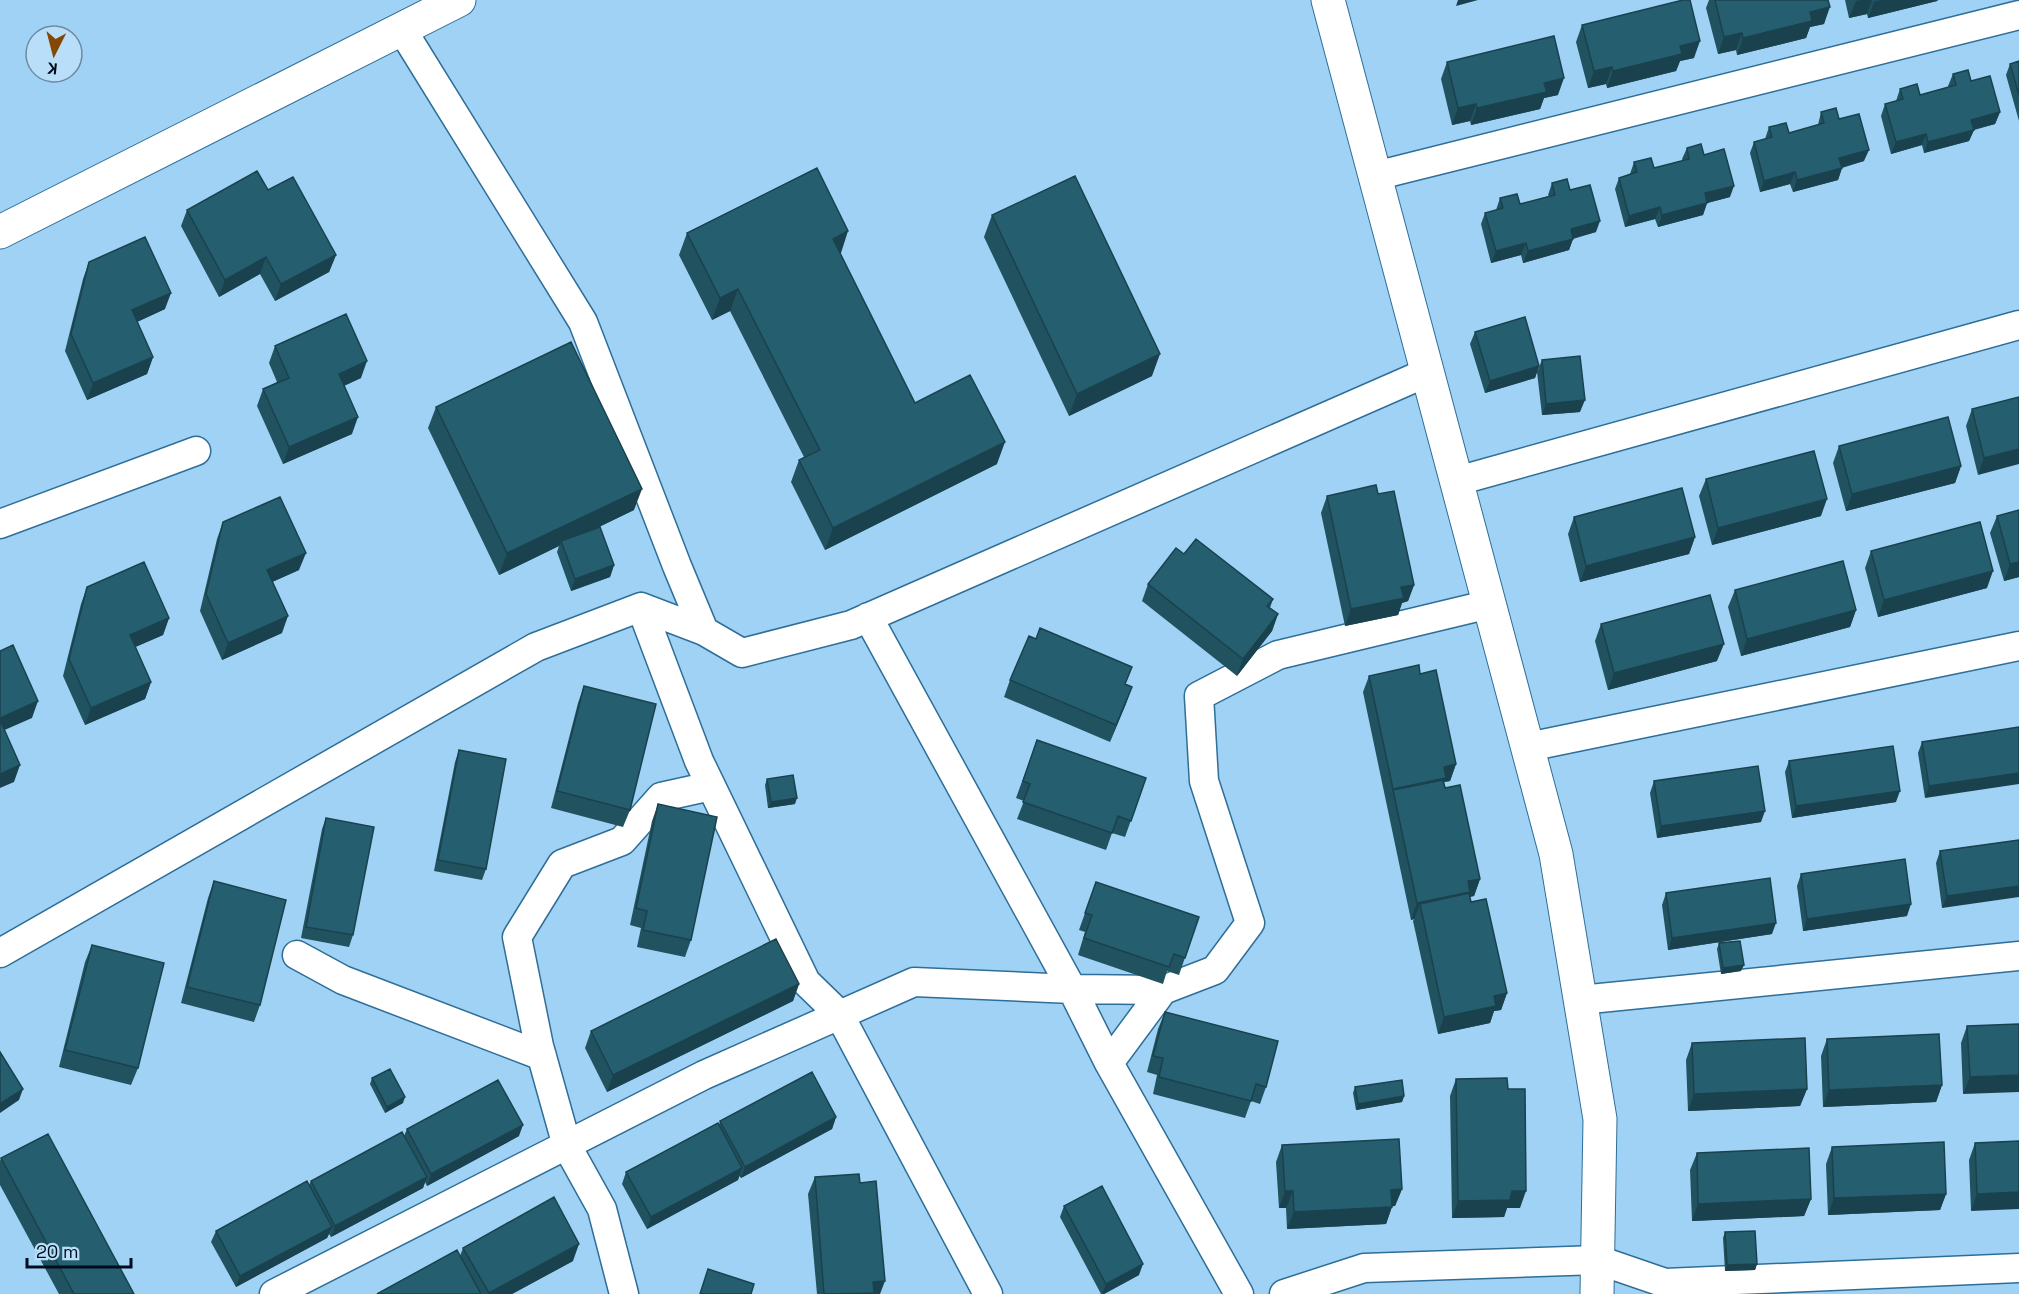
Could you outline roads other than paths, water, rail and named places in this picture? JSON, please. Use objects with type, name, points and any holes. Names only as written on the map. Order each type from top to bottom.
[{"type":"street","points":[[0,232],[459,0]]},
{"type":"street","points":[[1328,0],[1556,854],[1600,1119],[1597,1294]]},
{"type":"street","points":[[1375,176],[2019,15]]},
{"type":"street","points":[[401,28],[583,321],[704,631]]},
{"type":"street","points":[[1456,481],[2019,325]]},
{"type":"street","points":[[0,953],[536,647],[642,607],[704,631],[742,653],[851,625],[1428,372]]},
{"type":"street","points":[[0,524],[196,451]]},
{"type":"street","points":[[274,1294],[704,1075],[914,982],[1072,989],[1164,990],[1215,970],[1250,923],[1204,781],[1199,696],[1278,655],[1490,604]]},
{"type":"street","points":[[642,607],[699,761],[806,981],[839,1014],[988,1294]]},
{"type":"street","points":[[868,617],[1072,989],[1109,1063],[1239,1294]]},
{"type":"street","points":[[1528,747],[2019,646]]},
{"type":"street","points":[[624,1294],[602,1209],[567,1146],[542,1056],[517,937],[562,864],[621,841],[661,797],[711,786]]},
{"type":"street","points":[[297,955],[343,980],[542,1056]]},
{"type":"street","points":[[1580,1000],[2019,956]]},
{"type":"street","points":[[1109,1063],[1164,990]]},
{"type":"street","points":[[1284,1294],[1364,1268],[1598,1260],[1665,1283],[2019,1268]]}]
